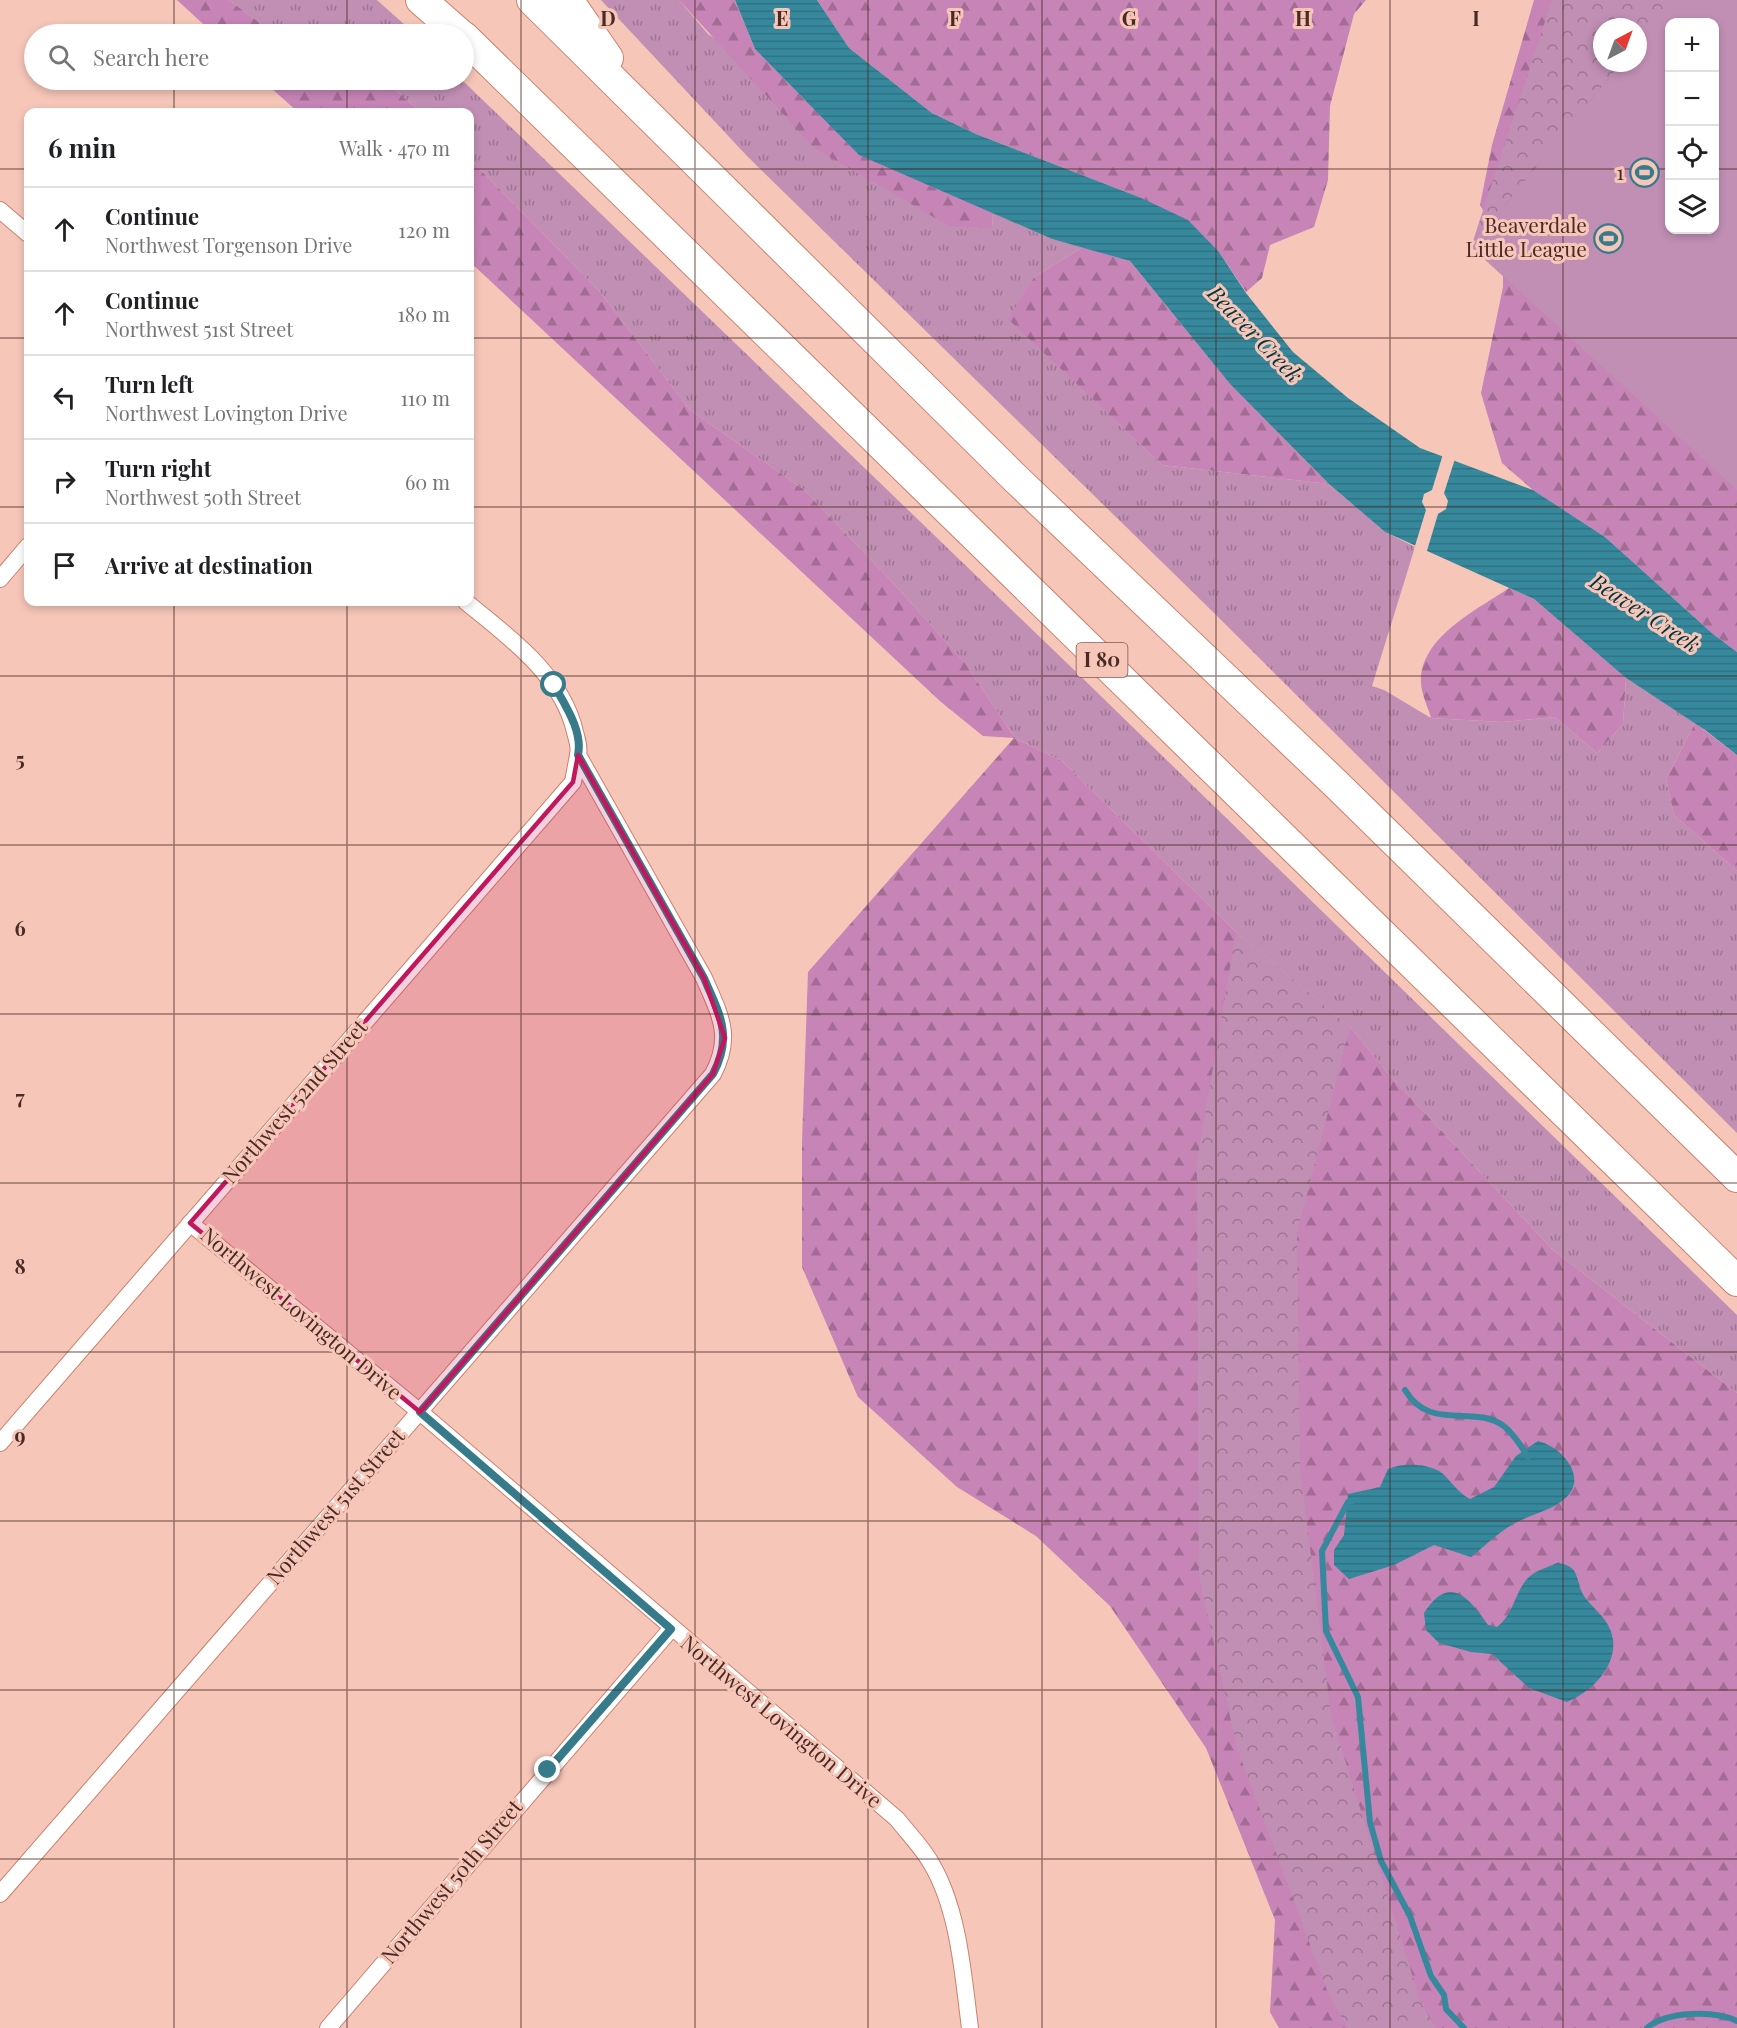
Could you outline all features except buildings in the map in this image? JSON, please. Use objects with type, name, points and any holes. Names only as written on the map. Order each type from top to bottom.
[{"type":"highway","points":[[421,0],[448,24]]},
{"type":"highway","name":"I 80","points":[[428,0],[451,24]]},
{"type":"highway","points":[[532,0],[1015,478],[1336,784],[1737,1177]]},
{"type":"highway","points":[[568,0],[578,10],[633,99]]},
{"type":"highway","name":"I 80","points":[[474,48],[1737,1281]]},
{"type":"street","points":[[0,210],[24,231]]},
{"type":"street","points":[[0,579],[24,551]]},
{"type":"street","points":[[471,606],[521,647],[554,685],[572,718],[579,749],[578,755]]},
{"type":"street","name":"Northwest 51st Street","points":[[0,1894],[713,1074],[722,1057],[725,1038],[721,1016],[712,997],[578,755]]},
{"type":"street","name":"Northwest 52nd Street","points":[[0,1443],[573,782],[578,755]]},
{"type":"street","name":"Northwest Lovington Drive","points":[[190,1223],[420,1412],[671,1629],[897,1819],[931,1862],[952,1917],[970,2028]]},
{"type":"street","name":"Northwest 50th Street","points":[[328,2028],[671,1629]]},
{"type":"highlighted area","points":[[578,755],[704,978],[725,1038],[713,1074],[420,1412],[190,1223],[573,782]]},
{"type":"green space","points":[[177,0],[229,0],[261,24],[203,24]]},
{"type":"green space","points":[[229,0],[377,0],[404,24],[261,24]]},
{"type":"green space","points":[[601,0],[679,0],[708,34],[992,228],[993,213],[1052,239],[1083,247],[1034,277],[1009,319],[1162,465],[1329,484],[1385,532],[1415,547],[1372,686],[1384,690],[1431,718],[1502,722],[1555,717],[1597,753],[1623,724],[1626,678],[1695,723],[1666,779],[1674,815],[1737,871],[1737,1133],[1212,611],[747,156]]},
{"type":"green space","points":[[679,0],[735,0],[755,49],[859,155],[993,213],[992,228],[949,226],[814,148]]},
{"type":"green space","points":[[817,0],[1366,0],[1354,14],[1330,106],[1328,180],[1314,227],[1270,245],[1262,278],[1246,292],[1219,252],[1139,197],[976,134],[932,113],[849,48]]},
{"type":"green space","points":[[1534,0],[1714,0],[1714,18],[1665,18],[1665,37],[1625,154],[1737,374],[1737,652],[1713,634],[1605,537],[1533,490],[1502,463],[1481,393],[1503,287],[1503,246],[1480,205],[1492,145]]},
{"type":"green space","points":[[1552,0],[1673,0],[1647,31],[1647,18],[1593,18],[1593,72],[1614,72],[1471,247]]},
{"type":"green space","name":"Beaverdale Little League","points":[[1673,0],[1737,0],[1737,490],[1471,247],[1614,72],[1647,72],[1647,31]]},
{"type":"green space","points":[[273,90],[396,90],[416,108],[294,108]]},
{"type":"green space","points":[[396,90],[472,90],[1070,666],[1737,1315],[1737,1393],[1552,1249],[1393,1079],[1350,1027],[1236,932],[1062,761],[1015,738],[965,663],[894,584],[803,489],[690,410],[599,291],[474,163],[474,108],[416,108]]},
{"type":"green space","points":[[474,163],[599,291],[690,410],[803,489],[894,584],[965,663],[1015,738],[1062,761],[1236,932],[1350,1027],[1393,1079],[1552,1249],[1737,1393],[1737,2028],[1279,2028],[1270,2012],[1275,1920],[1206,1748],[1110,1606],[1036,1536],[957,1487],[858,1397],[802,1267],[802,1142],[808,972],[1014,738],[983,736],[941,702],[474,266]]},
{"type":"green space","points":[[1083,247],[1130,261],[1230,384],[1329,484],[1162,465],[1008,319],[1034,277]]},
{"type":"green space","points":[[1509,588],[1534,599],[1626,678],[1623,724],[1597,753],[1555,717],[1502,722],[1431,718],[1421,682],[1423,666],[1430,651],[1453,626]]},
{"type":"green space","points":[[1695,723],[1737,755],[1737,871],[1674,815],[1666,779]]},
{"type":"green space","points":[[1236,932],[1350,1027],[1297,1233],[1300,1469],[1331,1715],[1421,2003],[1436,2028],[1348,2028],[1328,1993],[1237,1748],[1199,1576],[1197,1162]]},
{"type":"water","name":"Beaver Creek","points":[[735,0],[817,0],[849,48],[932,113],[976,134],[1139,197],[1188,220],[1219,252],[1246,293],[1293,352],[1348,398],[1420,448],[1533,490],[1605,537],[1713,634],[1737,652],[1737,755],[1705,730],[1626,678],[1534,599],[1385,532],[1329,484],[1230,384],[1130,261],[1052,239],[859,155],[755,49]]},
{"type":"water","points":[[1538,1441],[1556,1450],[1570,1465],[1574,1474],[1574,1484],[1570,1493],[1557,1504],[1509,1526],[1471,1557],[1434,1545],[1394,1565],[1349,1579],[1334,1565],[1334,1550],[1344,1535],[1348,1494],[1380,1487],[1388,1469],[1413,1465],[1433,1468],[1443,1474],[1470,1499],[1494,1487],[1516,1456]]},
{"type":"water","points":[[1557,1563],[1570,1567],[1574,1571],[1584,1596],[1606,1621],[1613,1637],[1613,1649],[1605,1671],[1588,1690],[1578,1697],[1567,1702],[1529,1688],[1492,1654],[1471,1652],[1439,1643],[1426,1630],[1424,1613],[1433,1601],[1442,1594],[1450,1592],[1466,1598],[1488,1625],[1497,1627],[1511,1610],[1527,1579],[1537,1571]]},
{"type":"pier","points":[[1443,454],[1455,459],[1444,493],[1448,501],[1446,509],[1438,514],[1426,554],[1414,549],[1426,510],[1422,502],[1424,494],[1432,490]]},
{"type":"waterway","points":[[1405,1390],[1415,1403],[1427,1411],[1493,1420],[1508,1430],[1528,1457]]},
{"type":"waterway","points":[[1352,1501],[1348,1502],[1322,1551],[1326,1631],[1358,1697],[1370,1822],[1381,1861],[1410,1916],[1431,1976],[1444,1995],[1446,2009],[1464,2028]]},
{"type":"waterway","points":[[1647,2028],[1656,2022],[1678,2015],[1716,2015],[1737,2021]]},
{"type":"place","name":"1","points":[[1645,173]]},
{"type":"place","name":"Beaverdale Little League","points":[[1608,238]]},
{"type":"route","points":[[548,1770],[671,1629],[420,1412],[699,1087],[713,1074],[722,1057],[725,1038],[721,1016],[704,978],[578,755],[579,749],[572,718],[554,685]]}]
